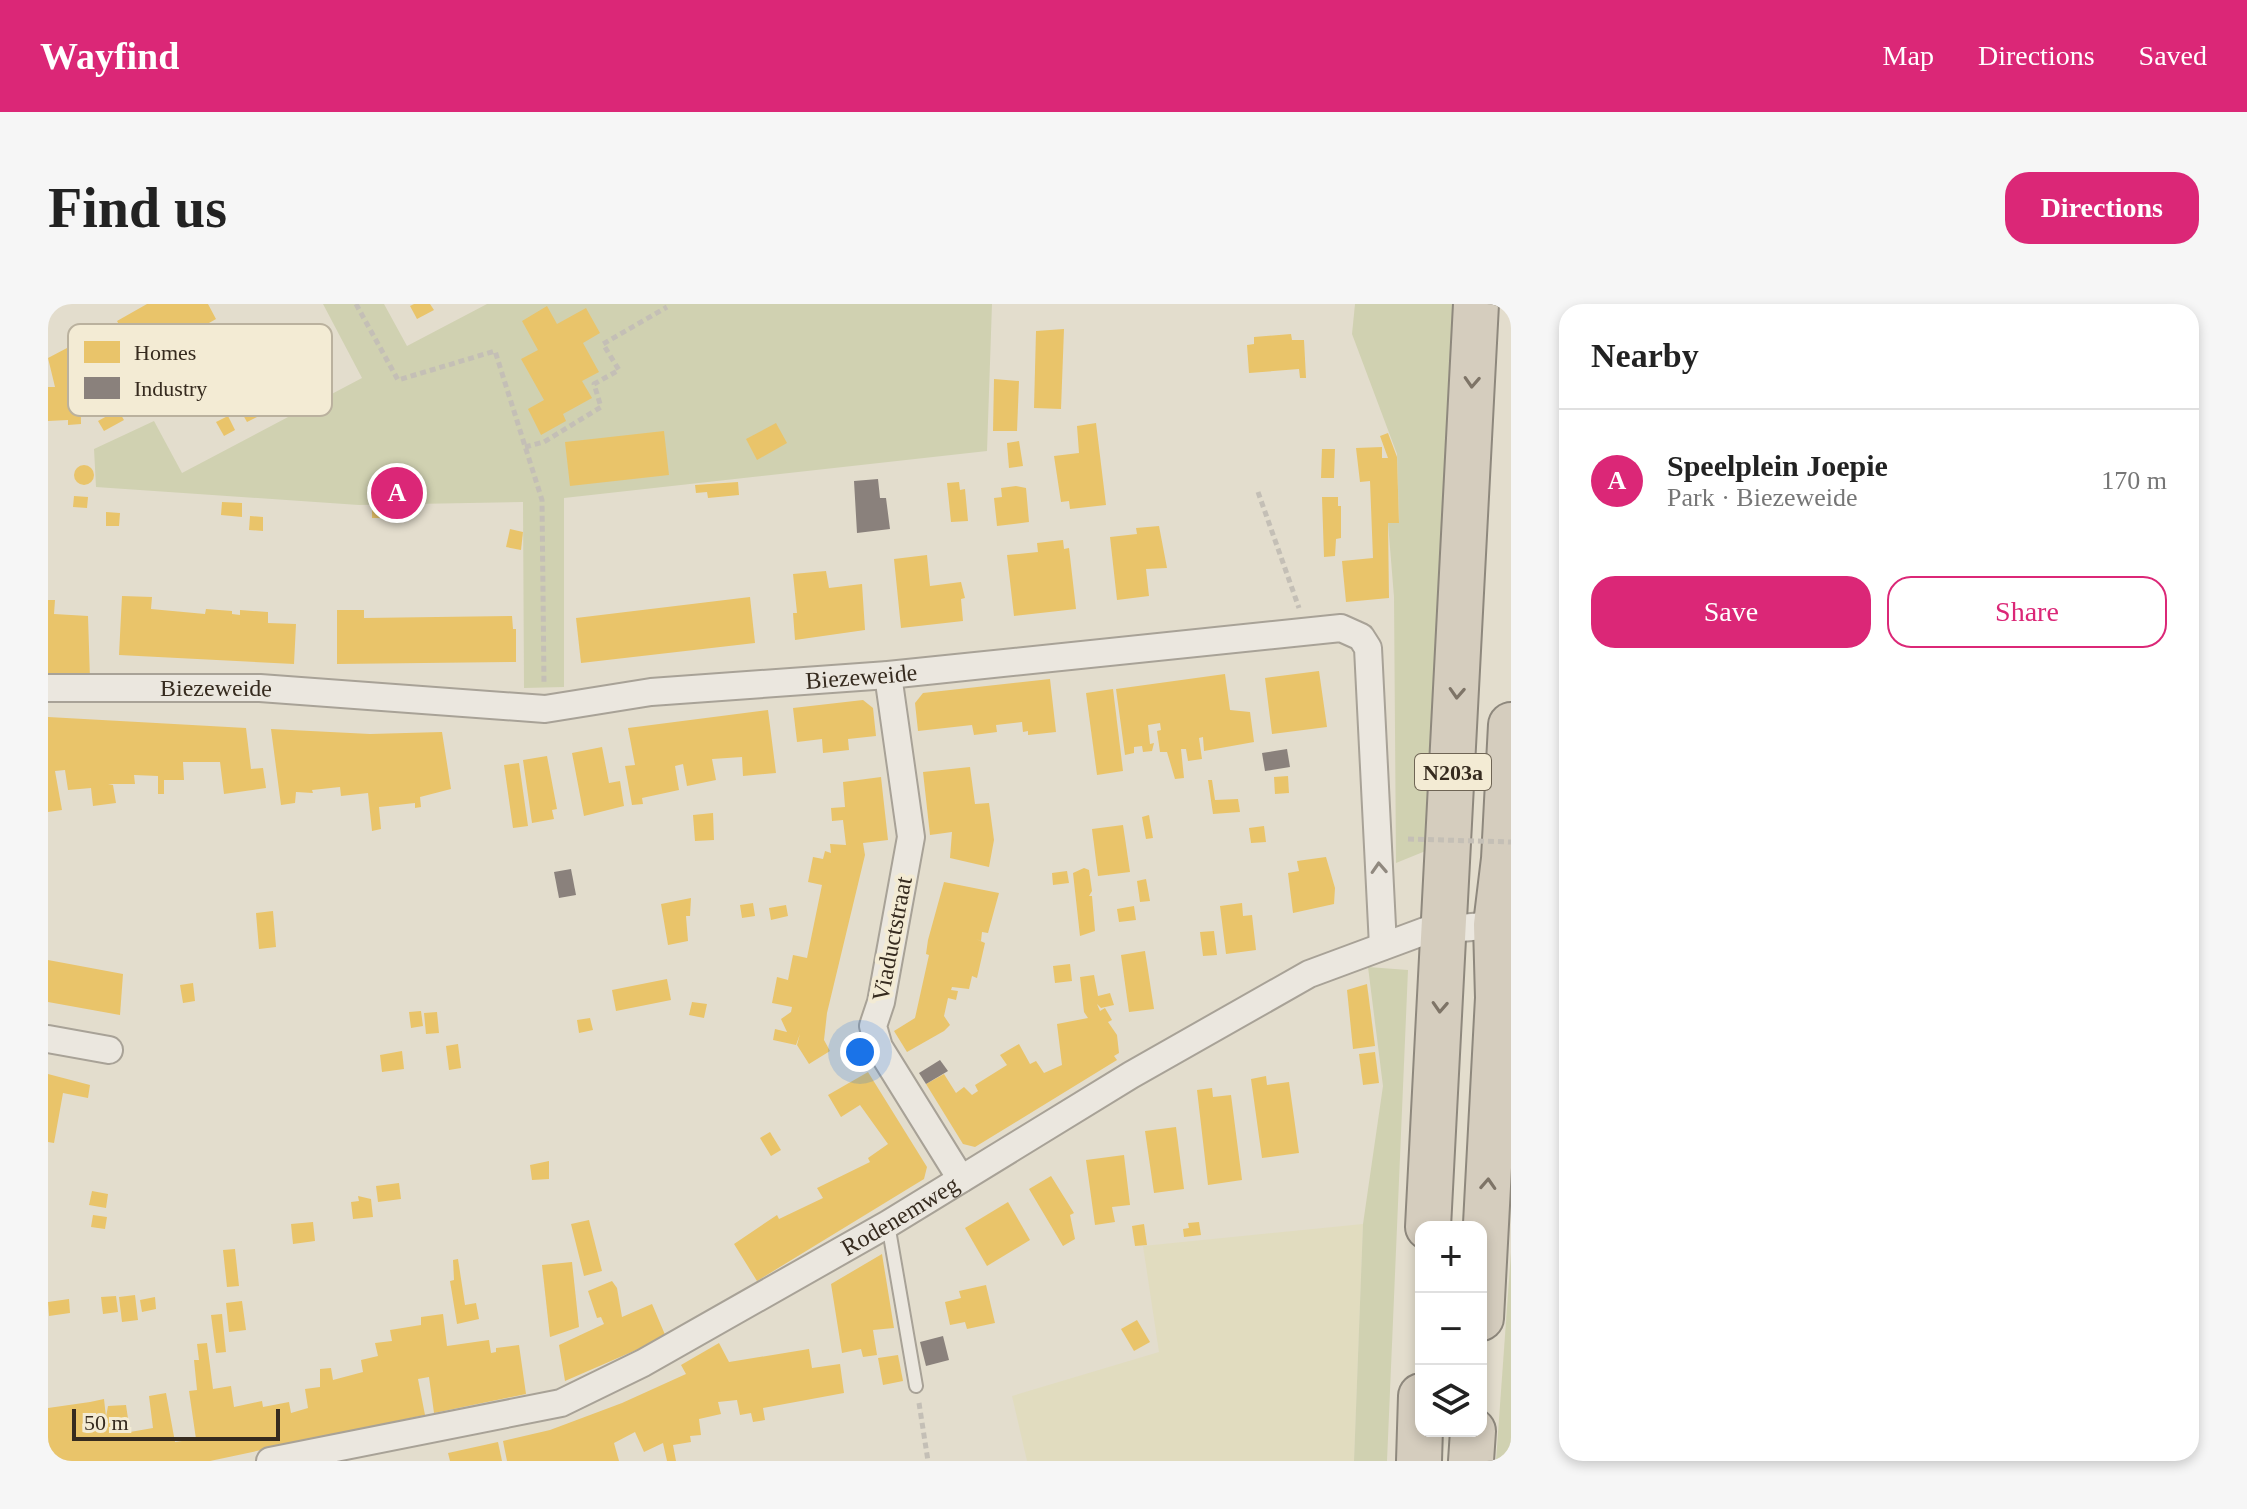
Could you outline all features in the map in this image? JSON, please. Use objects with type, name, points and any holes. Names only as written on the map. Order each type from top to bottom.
[{"type":"highway","name":"N203a","points":[[1428,1221],[1476,304]]},
{"type":"highway","name":"N203a","points":[[1482,1293],[1504,924],[1511,725]]},
{"type":"highway","points":[[1419,1461],[1420,1437]]},
{"type":"highway","points":[[1471,1461],[1473,1437]]},
{"type":"street","name":"Biezeweide","points":[[48,688],[260,688],[545,709],[651,692],[888,675],[1341,628],[1361,637],[1368,648],[1383,946]]},
{"type":"street","name":"Viaductstraat","points":[[888,675],[911,837],[881,1002],[873,1026],[879,1047],[961,1179]]},
{"type":"street","name":"Rodenemweg","points":[[270,1461],[561,1403],[643,1363],[888,1224],[1131,1075],[1309,974],[1425,931],[1504,924]]},
{"type":"street","points":[[48,1039],[109,1050]]},
{"type":"lane","points":[[888,1224],[916,1386]]},
{"type":"path","points":[[356,304],[398,380],[495,351],[542,500],[545,709]]},
{"type":"path","points":[[525,447],[544,442],[601,407],[594,384],[619,370],[603,344],[667,307]]},
{"type":"path","points":[[1258,492],[1307,630]]},
{"type":"path","points":[[1408,839],[1511,842]]},
{"type":"path","points":[[916,1386],[928,1461]]},
{"type":"shaded area","points":[[1363,1224],[1354,1461],[1027,1461],[1012,1396],[1159,1352],[1143,1246]]},
{"type":"green space","points":[[323,304],[384,304],[407,346],[487,304],[992,304],[987,451],[564,498],[564,687],[524,688],[523,502],[359,505],[96,487],[94,449],[154,421],[182,473],[290,416],[332,416],[332,394],[362,378]]},
{"type":"green space","points":[[1355,304],[1453,304],[1428,850],[1396,863],[1394,597],[1388,523],[1399,523],[1397,454],[1352,334]]},
{"type":"green space","points":[[1368,967],[1408,970],[1387,1461],[1354,1461],[1363,1224],[1383,1086]]},
{"type":"green space","points":[[1511,1252],[1511,1461],[1496,1461]]},
{"type":"building: Homes","points":[[147,304],[208,304],[216,319],[207,324],[119,324],[117,321]]},
{"type":"building: Homes","points":[[430,304],[434,310],[417,319],[410,306]]},
{"type":"building: Homes","points":[[547,306],[557,324],[586,308],[600,333],[583,343],[599,372],[582,381],[592,398],[563,414],[566,421],[541,435],[528,409],[544,400],[521,359],[538,350],[522,321]]},
{"type":"building: Homes","points":[[1064,329],[1061,409],[1034,408],[1036,331]]},
{"type":"building: Homes","points":[[1291,334],[1292,340],[1304,340],[1306,378],[1300,378],[1299,369],[1249,373],[1247,345],[1254,344],[1254,337]]},
{"type":"building: Homes","points":[[67,348],[68,416],[81,416],[81,424],[68,425],[68,420],[48,421],[48,387],[55,387],[48,358]]},
{"type":"building: Homes","points":[[994,379],[1019,381],[1017,431],[993,431]]},
{"type":"building: Homes","points":[[107,416],[122,416],[124,420],[104,431],[98,421]]},
{"type":"building: Homes","points":[[228,416],[235,430],[224,436],[216,422]]},
{"type":"building: Homes","points":[[244,416],[259,416],[247,422]]},
{"type":"building: Homes","points":[[776,423],[787,443],[757,460],[746,439]]},
{"type":"building: Homes","points":[[1096,423],[1106,505],[1070,509],[1069,501],[1061,502],[1054,456],[1079,453],[1077,426]]},
{"type":"building: Homes","points":[[664,431],[669,475],[570,486],[565,442]]},
{"type":"building: Homes","points":[[1388,433],[1397,457],[1399,523],[1388,523],[1389,598],[1346,602],[1342,561],[1373,558],[1370,481],[1360,482],[1356,448],[1382,447],[1382,458],[1388,458],[1380,436]]},
{"type":"building: Homes","points":[[1019,441],[1023,466],[1009,468],[1007,443]]},
{"type":"building: Homes","points":[[1322,449],[1335,449],[1334,478],[1321,478]]},
{"type":"building: Homes","points":[[84,465],[91,468],[94,475],[91,482],[84,485],[77,482],[74,475],[77,468]]},
{"type":"building: Homes","points":[[738,482],[739,495],[708,498],[707,492],[696,493],[695,485]]},
{"type":"building: Homes","points":[[959,482],[960,490],[965,489],[968,521],[951,522],[947,483]]},
{"type":"building: Homes","points":[[1001,488],[1026,488],[1029,522],[997,526],[994,498],[1002,497]]},
{"type":"building: Homes","points":[[74,496],[88,497],[87,508],[73,507]]},
{"type":"building: Homes","points":[[1322,497],[1338,497],[1338,506],[1341,506],[1341,538],[1336,539],[1335,556],[1324,557]]},
{"type":"building: Homes","points":[[222,502],[242,503],[242,517],[221,515]]},
{"type":"building: Homes","points":[[372,505],[387,505],[387,518],[372,518]]},
{"type":"building: Homes","points":[[106,512],[120,513],[119,526],[106,526]]},
{"type":"building: Homes","points":[[250,516],[263,517],[263,531],[249,530]]},
{"type":"building: Homes","points":[[1159,526],[1167,568],[1146,569],[1149,596],[1117,600],[1110,537],[1137,534],[1136,528]]},
{"type":"building: Homes","points":[[510,529],[523,532],[521,550],[506,547]]},
{"type":"building: Homes","points":[[1063,540],[1064,549],[1069,548],[1076,609],[1014,616],[1007,555],[1038,552],[1037,543]]},
{"type":"building: Homes","points":[[927,555],[930,586],[961,582],[965,598],[961,599],[963,621],[901,628],[894,559]]},
{"type":"building: Homes","points":[[826,571],[829,588],[862,584],[865,630],[795,640],[793,613],[797,613],[793,574]]},
{"type":"building: Homes","points":[[122,596],[152,597],[151,609],[205,614],[206,609],[232,611],[232,614],[240,615],[240,610],[268,612],[268,623],[296,624],[294,664],[119,655]]},
{"type":"building: Homes","points":[[750,597],[755,643],[581,663],[576,618]]},
{"type":"building: Homes","points":[[48,600],[55,600],[54,614],[88,616],[90,679],[48,675]]},
{"type":"building: Homes","points":[[337,610],[364,610],[364,618],[512,616],[513,629],[516,629],[516,662],[337,664]]},
{"type":"building: Homes","points":[[1319,671],[1327,727],[1272,734],[1265,678]]},
{"type":"building: Homes","points":[[1225,674],[1230,710],[1250,712],[1254,742],[1204,751],[1203,737],[1199,738],[1202,759],[1188,761],[1186,749],[1181,749],[1184,778],[1175,779],[1167,752],[1160,752],[1157,731],[1161,730],[1160,723],[1148,725],[1150,744],[1154,743],[1152,751],[1143,752],[1142,746],[1134,747],[1134,753],[1125,755],[1116,689]]},
{"type":"building: Homes","points":[[1050,679],[1056,732],[1028,735],[1028,731],[1023,732],[1022,722],[996,725],[997,732],[974,735],[972,725],[918,731],[915,703],[923,693]]},
{"type":"building: Homes","points":[[1113,689],[1123,771],[1097,775],[1086,693]]},
{"type":"building: Homes","points":[[863,700],[873,708],[876,736],[848,739],[849,750],[823,753],[822,739],[797,742],[793,708]]},
{"type":"building: Homes","points":[[768,710],[776,773],[743,776],[742,757],[712,759],[716,780],[687,786],[683,764],[675,766],[679,790],[642,798],[643,804],[632,805],[625,766],[635,765],[628,728]]},
{"type":"building: Homes","points":[[48,717],[246,728],[251,769],[263,768],[266,788],[224,794],[220,762],[183,762],[184,780],[164,780],[164,794],[158,794],[158,776],[134,775],[135,784],[108,784],[113,785],[116,803],[93,806],[91,788],[68,790],[65,770],[55,771],[62,810],[48,812]]},
{"type":"building: Homes","points":[[271,729],[370,734],[442,732],[451,789],[420,797],[421,807],[415,808],[415,803],[379,807],[381,829],[372,831],[368,793],[341,796],[340,787],[312,790],[313,793],[296,792],[295,803],[281,805]]},
{"type":"building: Homes","points":[[602,747],[609,783],[620,781],[624,806],[584,816],[572,753]]},
{"type":"building: Homes","points":[[547,756],[557,809],[552,810],[554,819],[532,823],[523,760]]},
{"type":"building: Homes","points":[[519,763],[528,826],[513,828],[504,765]]},
{"type":"building: Homes","points":[[970,767],[975,804],[989,803],[994,840],[989,867],[950,858],[952,832],[930,835],[923,772]]},
{"type":"building: Homes","points":[[1288,776],[1289,793],[1275,794],[1274,777]]},
{"type":"building: Homes","points":[[881,777],[888,840],[863,843],[865,855],[827,1013],[824,1040],[830,1051],[809,1064],[797,1045],[800,1034],[796,1045],[773,1040],[775,1029],[787,1032],[781,1019],[791,1012],[792,1007],[772,1003],[777,977],[788,980],[793,955],[807,958],[822,885],[808,882],[813,857],[823,859],[825,851],[831,853],[830,844],[846,845],[843,820],[832,821],[831,808],[845,807],[843,782]]},
{"type":"building: Homes","points":[[1208,780],[1212,780],[1215,800],[1238,799],[1240,812],[1213,814]]},
{"type":"building: Homes","points":[[713,813],[714,840],[695,841],[693,815]]},
{"type":"building: Homes","points":[[1149,815],[1153,838],[1146,839],[1142,817]]},
{"type":"building: Homes","points":[[1123,825],[1130,872],[1098,876],[1092,829]]},
{"type":"building: Homes","points":[[1264,826],[1266,842],[1251,843],[1249,828]]},
{"type":"building: Homes","points":[[1326,857],[1335,888],[1334,904],[1293,913],[1288,873],[1299,871],[1297,861]]},
{"type":"building: Homes","points":[[1084,868],[1089,870],[1092,891],[1089,896],[1092,896],[1095,931],[1080,936],[1073,873]]},
{"type":"building: Homes","points":[[1067,871],[1069,883],[1053,885],[1052,873]]},
{"type":"building: Homes","points":[[1146,879],[1150,901],[1140,902],[1137,881]]},
{"type":"building: Homes","points":[[944,882],[999,893],[988,933],[982,932],[981,941],[976,939],[985,943],[977,978],[972,976],[969,989],[952,987],[951,990],[958,991],[956,1000],[948,998],[944,1016],[950,1025],[907,1052],[894,1031],[915,1018],[929,955],[926,954],[928,940]]},
{"type":"building: Homes","points":[[691,898],[690,916],[686,916],[688,941],[668,945],[661,904]]},
{"type":"building: Homes","points":[[753,903],[755,916],[742,918],[740,905]]},
{"type":"building: Homes","points":[[1242,903],[1243,916],[1252,915],[1256,950],[1226,954],[1220,906]]},
{"type":"building: Homes","points":[[786,905],[788,916],[771,920],[769,908]]},
{"type":"building: Homes","points":[[1134,906],[1136,920],[1119,922],[1117,909]]},
{"type":"building: Homes","points":[[273,911],[276,947],[259,949],[256,913]]},
{"type":"building: Homes","points":[[1214,931],[1217,955],[1203,956],[1200,932]]},
{"type":"building: Homes","points":[[1145,951],[1154,1009],[1129,1012],[1121,955]]},
{"type":"building: Homes","points":[[48,960],[123,974],[120,1015],[48,1002]]},
{"type":"building: Homes","points":[[1070,964],[1072,981],[1055,983],[1053,966]]},
{"type":"building: Homes","points":[[1094,975],[1098,996],[1110,993],[1114,1005],[1101,1008],[1097,1004],[1100,1011],[1105,1008],[1112,1020],[1108,1022],[1117,1035],[1119,1053],[1114,1056],[1117,1060],[975,1147],[963,1144],[926,1084],[944,1074],[956,1093],[964,1087],[972,1095],[978,1091],[975,1085],[1007,1065],[1000,1055],[1019,1044],[1030,1064],[1036,1061],[1044,1073],[1062,1065],[1057,1024],[1088,1018],[1084,1012],[1080,977]]},
{"type":"building: Homes","points":[[667,979],[671,1000],[616,1011],[612,990]]},
{"type":"building: Homes","points":[[193,983],[195,1001],[183,1003],[180,985]]},
{"type":"building: Homes","points":[[1367,984],[1375,1046],[1353,1049],[1347,990]]},
{"type":"building: Homes","points":[[692,1002],[707,1004],[704,1018],[689,1015]]},
{"type":"building: Homes","points":[[421,1011],[423,1026],[411,1028],[409,1012]]},
{"type":"building: Homes","points":[[437,1012],[439,1033],[426,1034],[424,1013]]},
{"type":"building: Homes","points":[[590,1018],[593,1030],[579,1033],[577,1020]]},
{"type":"building: Homes","points":[[458,1044],[461,1068],[449,1070],[446,1046]]},
{"type":"building: Homes","points":[[402,1051],[404,1069],[382,1072],[380,1055]]},
{"type":"building: Homes","points":[[1375,1052],[1379,1083],[1363,1085],[1359,1054]]},
{"type":"building: Homes","points":[[868,1072],[927,1167],[924,1179],[757,1281],[734,1244],[777,1215],[779,1219],[823,1198],[817,1188],[870,1162],[868,1158],[888,1144],[860,1105],[841,1117],[828,1095]]},
{"type":"building: Homes","points":[[48,1074],[90,1085],[88,1098],[63,1093],[54,1143],[48,1142]]},
{"type":"building: Homes","points":[[1266,1076],[1267,1085],[1289,1082],[1299,1153],[1262,1158],[1251,1079]]},
{"type":"building: Homes","points":[[1212,1088],[1213,1097],[1231,1095],[1242,1180],[1208,1185],[1197,1090]]},
{"type":"building: Homes","points":[[1176,1127],[1184,1189],[1154,1193],[1145,1131]]},
{"type":"building: Homes","points":[[770,1132],[781,1150],[771,1156],[760,1138]]},
{"type":"building: Homes","points":[[1124,1155],[1130,1205],[1112,1207],[1115,1222],[1095,1225],[1086,1160]]},
{"type":"building: Homes","points":[[549,1161],[549,1179],[532,1180],[530,1165]]},
{"type":"building: Homes","points":[[1051,1176],[1074,1213],[1070,1215],[1075,1239],[1063,1246],[1029,1189]]},
{"type":"building: Homes","points":[[399,1183],[401,1199],[378,1202],[376,1186]]},
{"type":"building: Homes","points":[[92,1191],[108,1194],[106,1208],[89,1205]]},
{"type":"building: Homes","points":[[358,1196],[371,1199],[373,1217],[353,1219],[351,1202],[359,1201]]},
{"type":"building: Homes","points":[[1008,1202],[1030,1240],[987,1266],[965,1228]]},
{"type":"building: Homes","points":[[93,1215],[107,1217],[105,1229],[91,1227]]},
{"type":"building: Homes","points":[[589,1220],[602,1271],[584,1276],[571,1224]]},
{"type":"building: Homes","points":[[313,1222],[315,1241],[293,1244],[291,1224]]},
{"type":"building: Homes","points":[[1199,1222],[1201,1235],[1184,1237],[1183,1229],[1189,1228],[1188,1223]]},
{"type":"building: Homes","points":[[1144,1224],[1147,1245],[1135,1246],[1132,1226]]},
{"type":"building: Homes","points":[[235,1249],[239,1286],[227,1287],[223,1250]]},
{"type":"building: Homes","points":[[882,1254],[894,1328],[873,1330],[877,1355],[863,1357],[861,1349],[842,1353],[831,1284]]},
{"type":"building: Homes","points":[[458,1259],[465,1305],[476,1303],[479,1319],[457,1324],[450,1281],[454,1280],[453,1260]]},
{"type":"building: Homes","points":[[572,1262],[579,1327],[550,1337],[542,1265]]},
{"type":"building: Homes","points":[[612,1281],[617,1288],[622,1317],[652,1304],[666,1337],[565,1381],[559,1345],[604,1324],[601,1317],[597,1318],[588,1291]]},
{"type":"building: Homes","points":[[986,1285],[995,1323],[967,1329],[965,1322],[950,1325],[945,1302],[961,1298],[959,1291]]},
{"type":"building: Homes","points":[[135,1295],[138,1320],[122,1322],[119,1297]]},
{"type":"building: Homes","points":[[116,1296],[118,1312],[103,1314],[101,1297]]},
{"type":"building: Homes","points":[[155,1297],[156,1309],[142,1312],[140,1300]]},
{"type":"building: Homes","points":[[69,1299],[70,1313],[49,1316],[48,1302]]},
{"type":"building: Homes","points":[[242,1301],[246,1330],[229,1332],[226,1303]]},
{"type":"building: Homes","points":[[222,1314],[226,1352],[216,1353],[211,1315]]},
{"type":"building: Homes","points":[[443,1314],[447,1346],[489,1340],[491,1353],[496,1352],[496,1348],[519,1345],[526,1394],[434,1413],[429,1377],[418,1379],[425,1415],[210,1461],[48,1461],[48,1408],[104,1399],[106,1417],[108,1406],[126,1405],[130,1432],[153,1428],[149,1396],[166,1393],[175,1442],[196,1439],[189,1391],[197,1390],[194,1360],[199,1360],[197,1344],[207,1343],[213,1389],[231,1386],[234,1407],[262,1401],[263,1407],[289,1402],[291,1413],[308,1408],[305,1389],[320,1387],[320,1369],[331,1368],[333,1380],[363,1372],[361,1360],[378,1356],[375,1343],[392,1341],[390,1330],[421,1325],[421,1317]]},
{"type":"building: Homes","points":[[1137,1320],[1150,1342],[1134,1351],[1121,1329]]},
{"type":"building: Homes","points":[[719,1343],[729,1362],[809,1349],[812,1368],[840,1364],[844,1393],[763,1408],[765,1420],[753,1422],[751,1413],[740,1415],[737,1400],[718,1402],[721,1414],[699,1419],[701,1435],[690,1436],[691,1442],[673,1445],[676,1461],[667,1461],[663,1443],[644,1452],[635,1432],[614,1443],[619,1461],[507,1461],[503,1441],[550,1430],[622,1403],[686,1374],[681,1365]]},
{"type":"building: Homes","points":[[898,1355],[903,1381],[883,1385],[878,1358]]},
{"type":"building: Homes","points":[[498,1442],[502,1461],[450,1461],[448,1453]]},
{"type":"building: Industry","points":[[878,479],[880,498],[886,498],[890,529],[857,533],[854,481]]},
{"type":"building: Industry","points":[[1287,749],[1290,767],[1265,771],[1262,753]]},
{"type":"building: Industry","points":[[571,869],[576,895],[559,898],[554,872]]},
{"type":"building: Industry","points":[[940,1060],[948,1071],[926,1084],[919,1073]]},
{"type":"building: Industry","points":[[943,1336],[949,1360],[926,1366],[920,1342]]},
{"type":"place","name":"Speelplein Joepie","points":[[397,493]]}]
